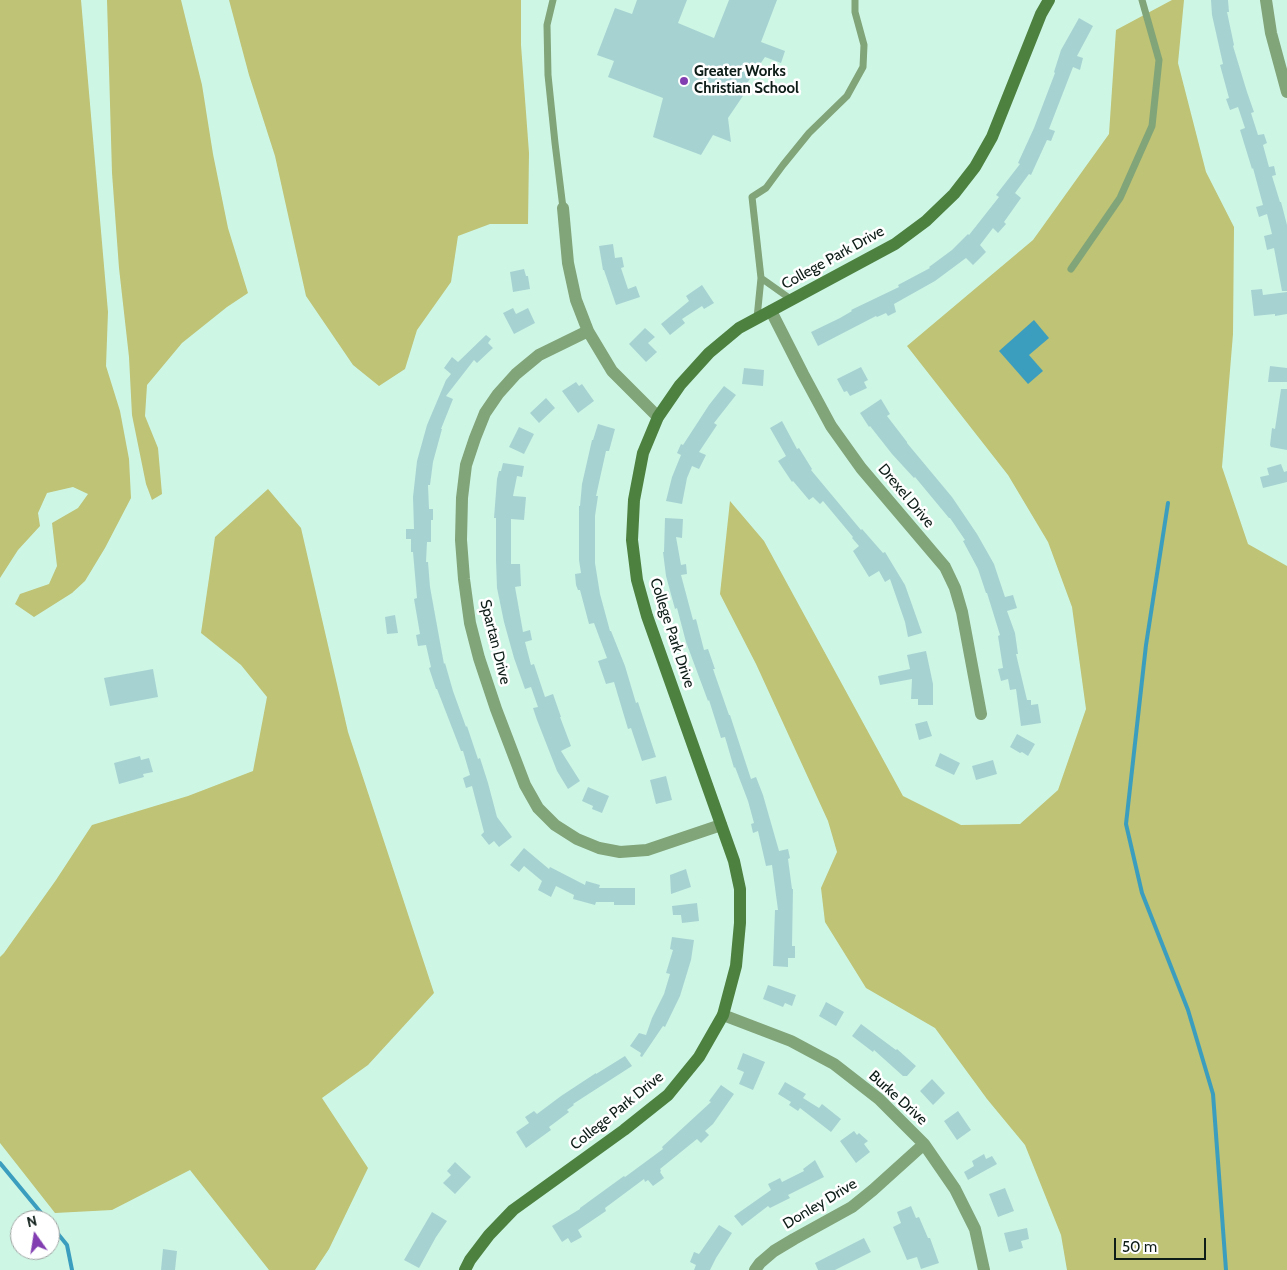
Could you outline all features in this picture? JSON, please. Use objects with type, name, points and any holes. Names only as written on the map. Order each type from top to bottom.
[{"type":"street","name":"College Park Drive","points":[[464,1270],[489,1235],[513,1210],[624,1130],[668,1095],[699,1057],[723,1015],[736,966],[740,923],[740,889],[734,861],[647,616],[637,580],[632,540],[634,500],[643,453],[658,417],[680,385],[709,353],[739,328],[895,244],[926,221],[954,194],[975,167],[992,137],[1041,14],[1049,0]]},
{"type":"street","points":[[1266,0],[1271,32],[1287,92]]},
{"type":"street","points":[[563,208],[568,263],[576,300],[588,331],[612,371],[658,417]]},
{"type":"street","name":"Drexel Drive","points":[[771,311],[831,426],[861,468],[945,567],[955,588],[962,612],[981,714]]},
{"type":"street","name":"Spartan Drive","points":[[588,331],[539,355],[516,374],[498,394],[485,413],[474,438],[466,465],[462,498],[461,540],[470,624],[479,658],[525,785],[538,808],[555,825],[577,839],[598,848],[620,852],[647,850],[721,825]]},
{"type":"street","name":"Burke Drive","points":[[723,1015],[791,1041],[834,1064],[879,1099],[924,1144],[956,1189],[975,1229],[984,1270]]},
{"type":"street","name":"Donley Drive","points":[[755,1270],[774,1251],[852,1207],[924,1144]]},
{"type":"lane","points":[[553,0],[547,25],[548,75],[563,208]]},
{"type":"lane","points":[[757,318],[761,278],[752,197],[766,188],[809,133],[847,96],[863,67],[864,45],[855,12],[855,0]]},
{"type":"lane","points":[[1071,269],[1120,198],[1152,126],[1159,60],[1142,0]]},
{"type":"lane","points":[[761,278],[792,300]]},
{"type":"green space","points":[[0,0],[81,0],[108,312],[106,366],[120,411],[129,459],[131,498],[105,548],[85,581],[72,593],[34,617],[15,604],[20,594],[49,584],[57,566],[52,523],[78,508],[88,494],[73,487],[47,493],[38,513],[40,526],[18,550],[0,578]]},
{"type":"green space","points":[[107,0],[181,0],[202,85],[213,154],[228,228],[248,293],[227,307],[182,343],[147,385],[145,416],[158,448],[162,494],[152,500],[146,484],[132,415],[129,357],[119,268],[112,173]]},
{"type":"green space","points":[[229,0],[521,0],[521,45],[529,153],[528,224],[490,224],[458,236],[451,282],[417,330],[405,369],[379,386],[353,365],[306,296],[275,156],[249,75]]},
{"type":"green space","points":[[1172,0],[1184,0],[1178,63],[1206,172],[1234,227],[1233,334],[1222,467],[1248,544],[1287,566],[1287,1270],[1067,1270],[1061,1235],[1025,1145],[987,1099],[935,1028],[866,988],[825,922],[821,888],[837,852],[828,821],[756,664],[720,594],[730,501],[764,541],[903,796],[961,825],[1020,824],[1058,790],[1086,709],[1072,607],[1048,542],[1008,475],[907,346],[1033,240],[1109,134],[1116,30]]},
{"type":"green space","points":[[268,489],[301,528],[348,732],[434,993],[368,1065],[322,1098],[368,1168],[329,1249],[315,1270],[269,1270],[190,1170],[112,1210],[60,1213],[60,1210],[53,1210],[0,1143],[0,957],[56,880],[92,825],[188,796],[253,771],[267,697],[241,665],[201,633],[215,537]]},
{"type":"water","points":[[1034,320],[1049,338],[1029,355],[1043,371],[1028,384],[999,351]]},
{"type":"building","name":"Greater Works Christian School","points":[[637,0],[687,0],[678,23],[714,38],[729,0],[777,0],[761,42],[785,51],[781,63],[765,57],[745,86],[749,87],[728,118],[731,142],[713,135],[701,155],[653,137],[663,98],[608,77],[614,61],[597,55],[615,8],[632,14]]},
{"type":"building","points":[[1211,0],[1228,0],[1229,12],[1227,12],[1233,46],[1254,112],[1251,113],[1258,135],[1264,134],[1267,143],[1263,145],[1269,167],[1274,166],[1276,175],[1272,176],[1287,225],[1287,291],[1282,291],[1274,248],[1267,250],[1264,236],[1272,234],[1267,214],[1259,217],[1256,207],[1263,205],[1240,130],[1245,128],[1238,107],[1230,110],[1226,99],[1229,98],[1220,65],[1223,64],[1212,15]]},
{"type":"building","points":[[1079,18],[1093,26],[1077,56],[1083,58],[1080,70],[1073,67],[1049,129],[1055,131],[1051,141],[1047,140],[1031,175],[1029,174],[1015,193],[1021,198],[1004,222],[1006,224],[998,233],[993,228],[980,245],[986,252],[973,265],[966,258],[935,281],[894,304],[896,312],[888,316],[886,313],[876,316],[818,346],[811,332],[899,287],[898,285],[930,268],[969,235],[999,197],[996,195],[1020,164],[1018,163],[1055,73],[1061,50]]},
{"type":"building","points":[[613,244],[615,258],[622,257],[624,267],[621,268],[628,289],[636,286],[640,297],[616,305],[603,270],[599,246]]},
{"type":"building","points":[[524,269],[526,276],[528,276],[530,289],[513,292],[510,272]]},
{"type":"building","points":[[702,285],[714,303],[704,309],[702,306],[682,319],[685,323],[670,335],[661,324],[689,301],[686,296]]},
{"type":"building","points":[[1262,289],[1263,295],[1287,292],[1287,314],[1254,316],[1251,290]]},
{"type":"building","points":[[513,308],[516,314],[528,308],[535,323],[514,334],[503,313]]},
{"type":"building","points":[[645,328],[655,337],[648,343],[657,352],[646,362],[629,344]]},
{"type":"building","points":[[486,335],[491,339],[488,343],[493,348],[477,363],[474,360],[446,396],[453,399],[441,429],[430,485],[428,485],[429,509],[433,509],[433,520],[431,520],[431,542],[427,542],[426,562],[428,562],[430,587],[444,664],[478,759],[480,758],[497,817],[512,837],[499,847],[494,841],[489,845],[481,835],[484,832],[472,786],[466,788],[463,778],[470,775],[463,751],[461,751],[436,689],[429,668],[431,667],[426,645],[418,646],[416,635],[420,634],[414,599],[417,598],[413,552],[411,552],[411,539],[406,539],[406,529],[414,529],[413,497],[417,461],[427,425],[446,380],[451,374],[444,368],[452,357],[458,362]]},
{"type":"building","points":[[1270,366],[1287,368],[1287,382],[1268,382]]},
{"type":"building","points":[[861,367],[868,380],[864,382],[867,388],[850,396],[847,391],[844,392],[837,379]]},
{"type":"building","points":[[744,368],[764,370],[763,386],[742,384]]},
{"type":"building","points":[[576,382],[579,386],[582,384],[594,401],[578,413],[562,391]]},
{"type":"building","points":[[724,386],[736,395],[714,423],[717,425],[699,452],[706,455],[699,469],[692,466],[687,478],[682,504],[666,501],[672,477],[681,455],[677,453],[681,444],[683,445]]},
{"type":"building","points":[[1281,389],[1287,389],[1287,450],[1271,447],[1270,445],[1272,428],[1275,429]]},
{"type":"building","points":[[546,398],[555,408],[539,423],[530,413]]},
{"type":"building","points":[[881,399],[890,414],[887,416],[952,497],[977,534],[994,564],[1005,597],[1013,595],[1017,608],[1007,611],[1015,633],[1018,654],[1016,654],[1027,700],[1031,700],[1031,705],[1038,704],[1041,723],[1021,726],[1016,689],[1010,690],[1008,679],[1001,681],[998,669],[1003,668],[998,636],[1000,635],[987,593],[978,569],[963,541],[965,540],[950,518],[915,477],[892,454],[869,427],[860,413]]},
{"type":"building","points":[[782,421],[811,470],[861,530],[883,553],[885,552],[905,585],[922,633],[908,637],[905,622],[890,579],[885,582],[879,571],[869,577],[853,551],[859,546],[853,537],[823,501],[820,504],[813,497],[809,500],[792,482],[778,461],[786,456],[770,428]]},
{"type":"building","points":[[598,424],[615,429],[609,451],[606,451],[596,496],[598,496],[595,516],[595,563],[600,594],[610,631],[625,666],[636,703],[638,702],[656,757],[642,761],[631,728],[628,729],[614,682],[606,684],[598,661],[607,658],[594,623],[589,624],[580,590],[578,590],[576,585],[575,574],[581,573],[579,560],[579,506],[582,484],[592,440]]},
{"type":"building","points":[[519,427],[534,434],[524,454],[509,447]]},
{"type":"building","points":[[503,463],[524,466],[522,477],[517,476],[513,496],[526,497],[524,520],[511,519],[511,564],[520,564],[521,586],[515,587],[523,632],[530,630],[532,640],[525,642],[531,665],[534,664],[545,697],[553,694],[571,746],[561,751],[580,781],[568,789],[557,771],[537,720],[533,708],[538,707],[531,687],[525,689],[514,658],[497,588],[496,518],[494,518],[497,479]]},
{"type":"building","points":[[1281,464],[1284,472],[1287,471],[1287,482],[1263,488],[1260,477],[1269,475],[1267,468]]},
{"type":"building","points":[[665,518],[683,519],[682,538],[676,537],[681,565],[686,564],[687,574],[681,575],[693,620],[696,619],[704,650],[708,649],[715,669],[713,669],[751,779],[756,777],[763,795],[779,851],[788,849],[793,889],[792,946],[795,946],[795,958],[788,958],[788,967],[773,966],[775,910],[778,910],[772,865],[766,866],[758,831],[753,833],[751,824],[754,823],[748,801],[734,768],[725,737],[721,738],[709,700],[686,642],[677,608],[675,609],[666,576],[663,552]]},
{"type":"building","points":[[395,615],[398,633],[387,634],[385,617]]},
{"type":"building","points":[[926,651],[933,684],[933,705],[918,705],[918,699],[911,699],[912,679],[880,685],[878,676],[910,669],[907,655]]},
{"type":"building","points":[[153,669],[158,697],[110,706],[104,678]]},
{"type":"building","points":[[927,721],[932,736],[919,740],[915,724]]},
{"type":"building","points":[[1017,734],[1035,744],[1028,756],[1010,747]]},
{"type":"building","points":[[940,753],[960,763],[954,775],[935,766]]},
{"type":"building","points":[[140,756],[141,760],[149,758],[153,772],[143,774],[144,777],[119,784],[114,763]]},
{"type":"building","points":[[993,760],[997,774],[976,780],[972,766]]},
{"type":"building","points":[[666,776],[672,800],[656,804],[650,780]]},
{"type":"building","points":[[588,787],[609,796],[602,813],[592,809],[593,806],[582,801]]},
{"type":"building","points":[[524,848],[549,869],[550,867],[585,885],[586,881],[600,885],[599,888],[635,888],[635,905],[614,905],[614,902],[596,902],[595,905],[573,899],[574,895],[556,886],[551,897],[538,890],[542,881],[524,866],[519,872],[510,865]]},
{"type":"building","points":[[686,869],[691,887],[671,894],[670,875]]},
{"type":"building","points":[[697,903],[699,921],[682,923],[681,915],[673,915],[672,906]]},
{"type":"building","points":[[672,937],[694,940],[691,960],[680,996],[665,1027],[663,1026],[642,1057],[640,1056],[641,1053],[630,1046],[639,1033],[646,1035],[664,994],[670,974],[666,973],[673,950],[670,949]]},
{"type":"building","points":[[768,985],[796,995],[792,1006],[785,1003],[783,1007],[763,999]]},
{"type":"building","points":[[826,1002],[844,1012],[836,1026],[819,1016]]},
{"type":"building","points":[[861,1024],[897,1049],[916,1066],[907,1076],[903,1076],[874,1050],[873,1052],[852,1036]]},
{"type":"building","points":[[743,1053],[765,1062],[753,1090],[739,1084],[744,1072],[737,1069]]},
{"type":"building","points":[[625,1056],[632,1066],[573,1104],[567,1110],[569,1112],[549,1127],[551,1130],[526,1148],[516,1132],[529,1123],[525,1117],[534,1111],[537,1114],[561,1096]]},
{"type":"building","points":[[932,1079],[945,1093],[933,1105],[920,1091]]},
{"type":"building","points":[[785,1082],[806,1094],[803,1098],[819,1108],[822,1104],[841,1119],[831,1132],[800,1108],[798,1111],[789,1105],[791,1102],[778,1094]]},
{"type":"building","points":[[721,1085],[734,1094],[713,1124],[705,1131],[709,1135],[701,1143],[697,1139],[660,1169],[664,1178],[653,1186],[648,1180],[645,1182],[644,1179],[605,1208],[606,1211],[578,1230],[582,1237],[571,1243],[568,1238],[562,1242],[552,1226],[580,1209],[663,1149],[662,1147],[711,1102],[709,1101]]},
{"type":"building","points":[[958,1111],[971,1130],[957,1140],[944,1121]]},
{"type":"building","points":[[854,1131],[857,1135],[859,1133],[868,1141],[864,1144],[870,1152],[856,1163],[840,1141]]},
{"type":"building","points":[[984,1154],[986,1159],[992,1156],[997,1164],[968,1180],[964,1172],[974,1166],[972,1161]]},
{"type":"building","points":[[815,1160],[824,1177],[788,1195],[790,1198],[770,1208],[768,1206],[742,1226],[734,1216],[771,1190],[768,1184],[780,1178],[782,1182],[804,1171],[803,1169]]},
{"type":"building","points":[[455,1162],[471,1177],[455,1194],[443,1183],[451,1175],[447,1171]]},
{"type":"building","points":[[1005,1188],[1014,1211],[998,1217],[989,1194]]},
{"type":"building","points":[[911,1206],[916,1218],[919,1217],[928,1238],[930,1238],[939,1263],[921,1269],[917,1257],[907,1260],[893,1227],[901,1223],[897,1212]]},
{"type":"building","points":[[432,1212],[447,1221],[419,1268],[404,1260]]},
{"type":"building","points":[[719,1225],[732,1233],[710,1270],[694,1270],[696,1265],[690,1262],[694,1252],[699,1254]]},
{"type":"building","points":[[1027,1228],[1029,1239],[1021,1241],[1023,1248],[1009,1252],[1004,1233]]},
{"type":"building","points":[[864,1238],[871,1252],[835,1270],[818,1270],[815,1263]]},
{"type":"building","points":[[163,1249],[177,1251],[175,1270],[161,1270]]},
{"type":"waterway","points":[[1168,503],[1146,645],[1126,824],[1142,893],[1188,1010],[1213,1094],[1226,1270]]},
{"type":"waterway","points":[[0,1163],[39,1210]]},
{"type":"waterway","points":[[60,1236],[67,1245],[72,1270]]},
{"type":"place","name":"Greater Works Christian School","points":[[684,81]]}]
